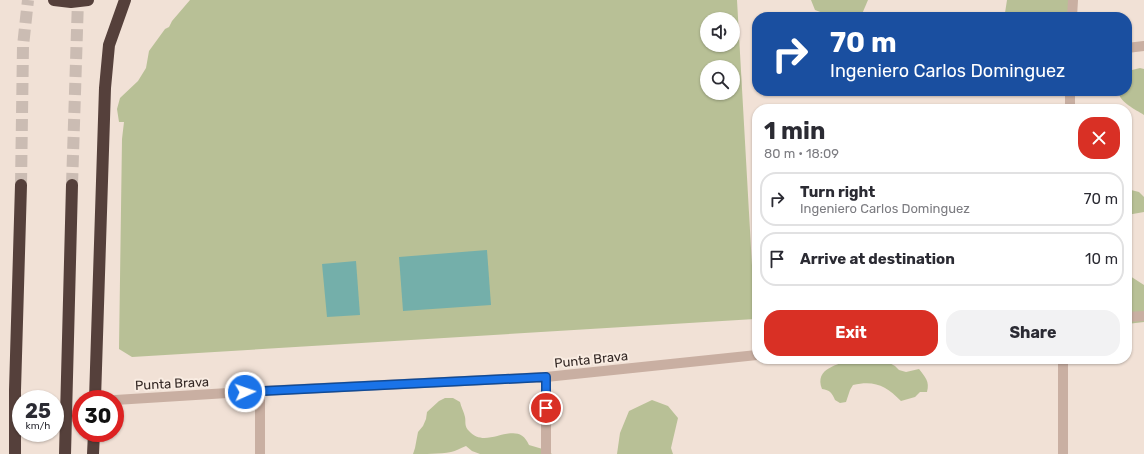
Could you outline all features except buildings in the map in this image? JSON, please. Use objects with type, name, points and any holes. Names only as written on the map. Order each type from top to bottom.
[{"type":"highway","points":[[54,0],[72,2],[88,0]]},
{"type":"highway","points":[[94,390],[105,88],[109,44],[125,0]]},
{"type":"highway","points":[[15,454],[15,390],[21,185]]},
{"type":"highway","points":[[64,454],[72,185]]},
{"type":"highway","points":[[93,454],[94,442]]},
{"type":"street","points":[[1072,12],[1073,0]]},
{"type":"street","points":[[1132,47],[1144,46]]},
{"type":"street","points":[[1132,317],[1144,316]]},
{"type":"street","name":"Punta Brava","points":[[124,399],[260,391],[546,377],[752,356]]},
{"type":"street","points":[[1063,454],[1064,364]]},
{"type":"street","points":[[546,377],[546,454]]},
{"type":"street","points":[[260,391],[260,454]]},
{"type":"green space","points":[[190,0],[737,0],[738,12],[700,12],[700,52],[740,52],[752,266],[752,319],[132,357],[119,349],[122,139],[124,122],[119,122],[117,109],[120,98],[138,81],[146,68],[149,51],[165,29],[169,27],[172,21]]},
{"type":"green space","points":[[811,0],[868,0],[863,12],[820,12],[815,10]]},
{"type":"green space","points":[[1007,0],[1072,0],[1068,12],[1005,12]]},
{"type":"green space","points":[[1140,68],[1144,69],[1144,115],[1132,108],[1132,104],[1127,104],[1120,96],[1132,96],[1132,70]]},
{"type":"green space","points":[[1132,190],[1139,192],[1144,197],[1144,212],[1132,214]]},
{"type":"green space","points":[[1132,277],[1144,285],[1144,322],[1132,323]]},
{"type":"green space","points":[[839,364],[891,364],[899,370],[906,372],[919,369],[927,382],[927,392],[920,392],[915,397],[901,401],[885,388],[868,383],[853,385],[846,402],[840,403],[835,400],[830,392],[822,389],[820,382],[821,376],[824,372]]},
{"type":"green space","points":[[445,398],[453,398],[460,402],[465,415],[466,427],[476,436],[484,438],[509,433],[517,434],[524,437],[529,445],[546,450],[552,454],[480,454],[472,451],[466,446],[447,453],[413,454],[418,432],[423,426],[427,412],[439,401]]},
{"type":"green space","points":[[652,400],[668,406],[678,418],[671,448],[673,454],[617,454],[620,433],[629,411]]},
{"type":"water","points":[[487,250],[491,305],[403,311],[399,257]]},
{"type":"water","points":[[356,261],[360,315],[327,317],[322,264]]},
{"type":"tunnel","points":[[21,185],[23,46],[28,0]]},
{"type":"tunnel","points":[[72,185],[78,0]]},
{"type":"route","points":[[245,392],[546,377],[546,408]]}]
